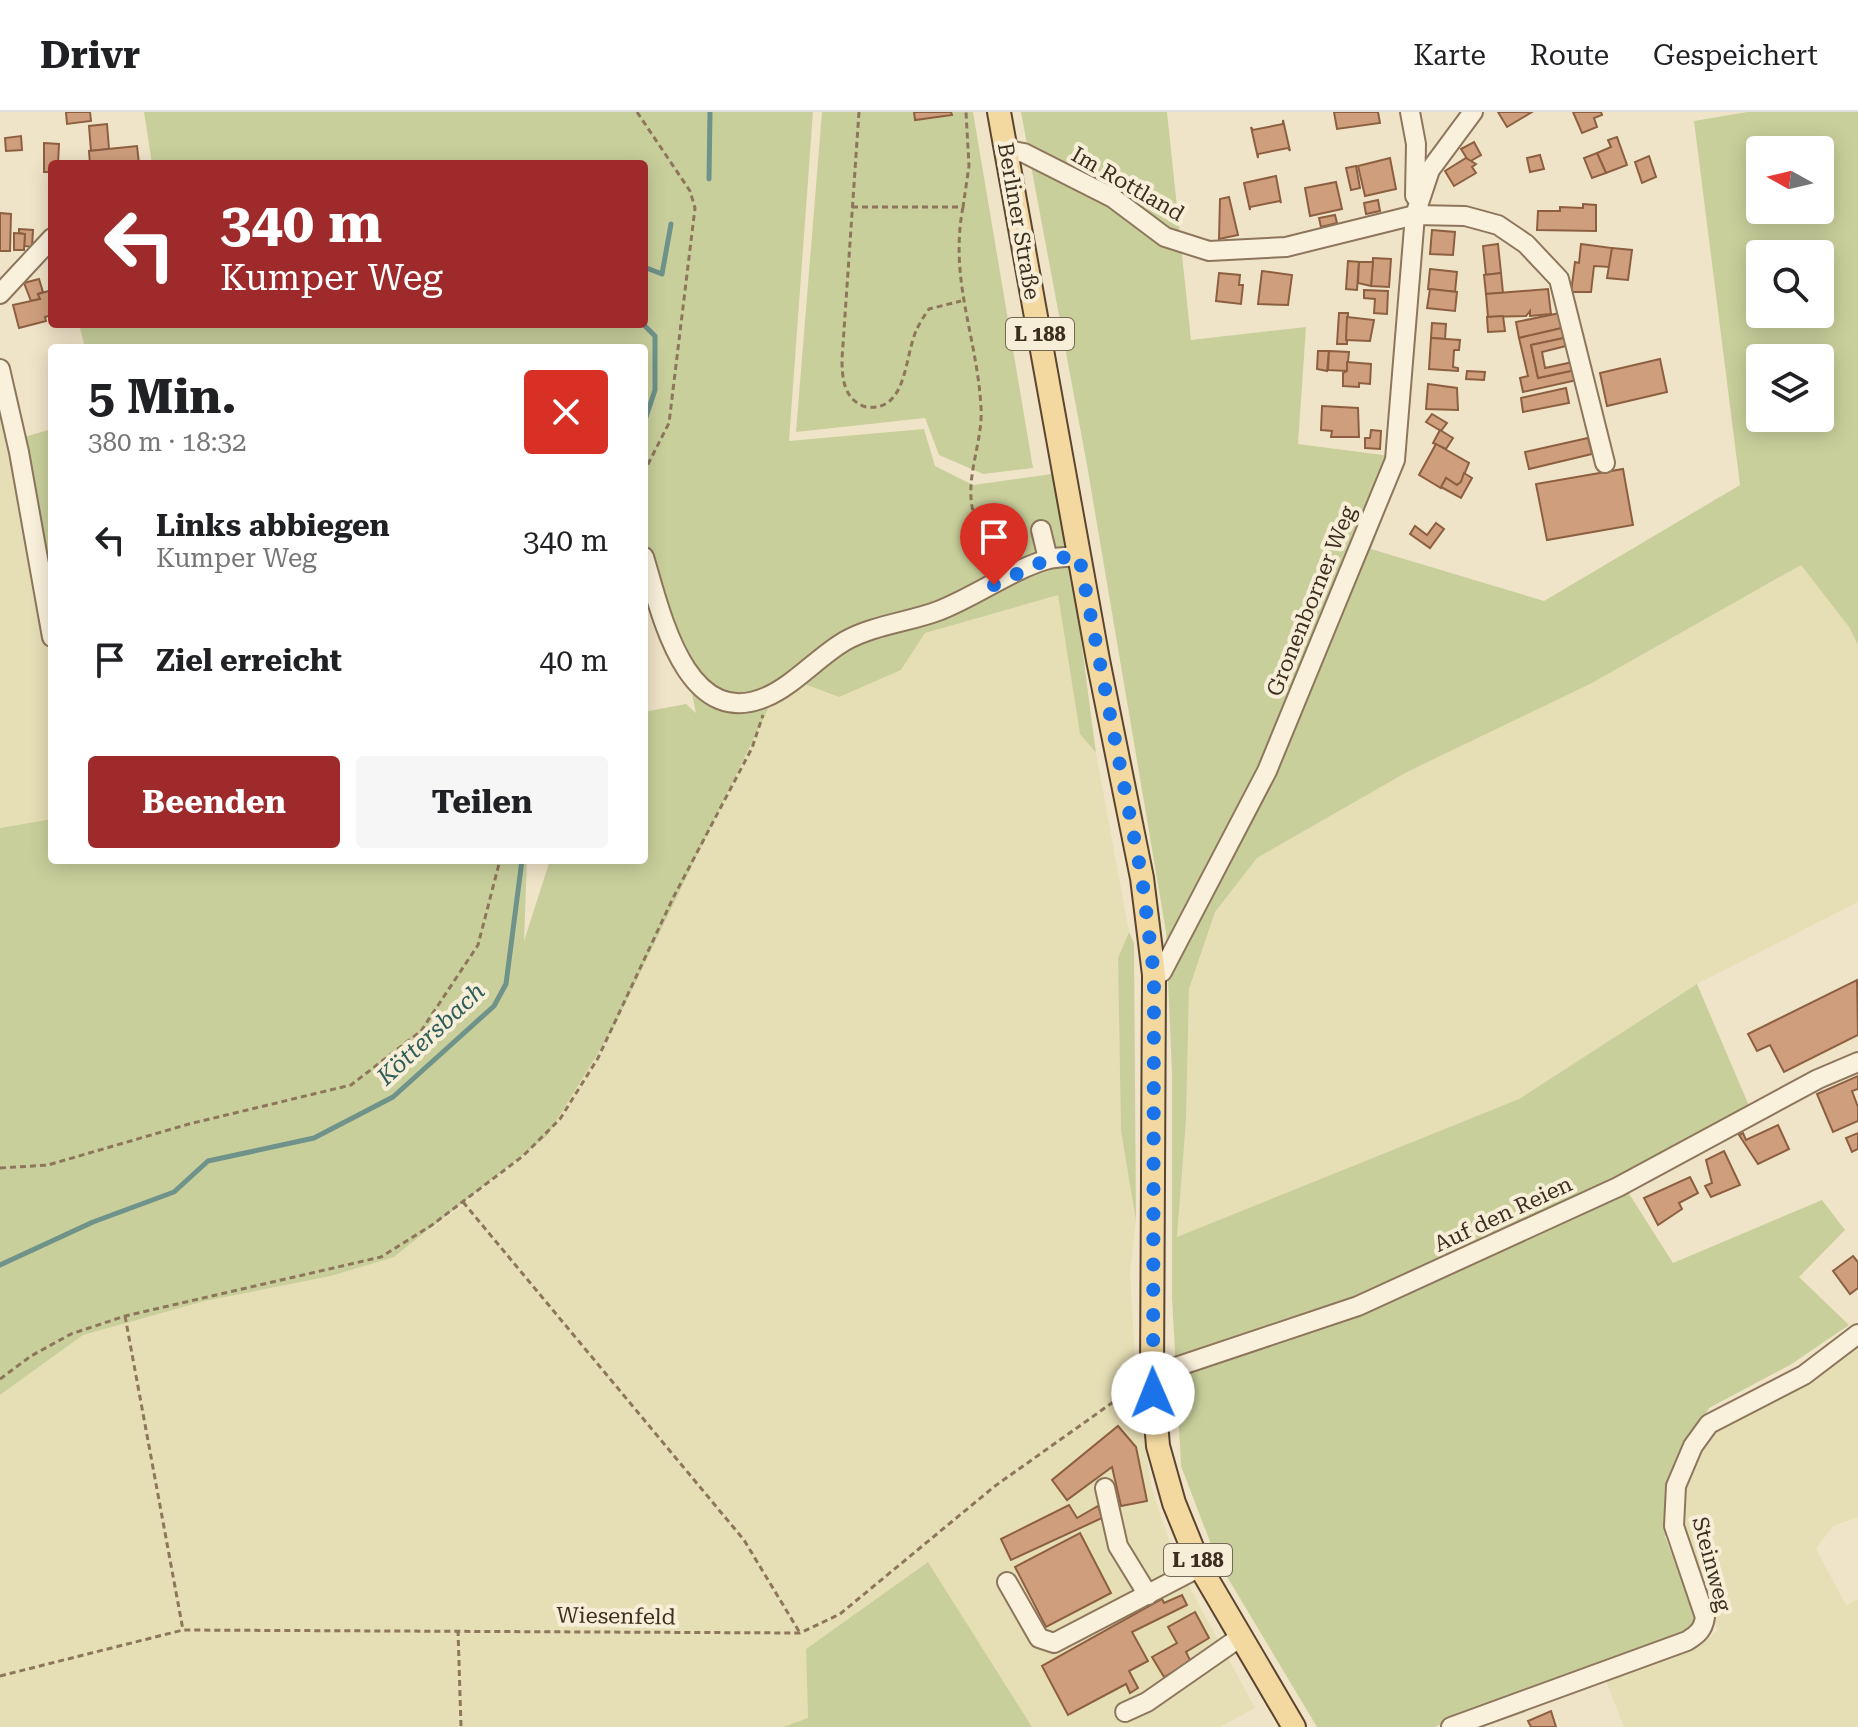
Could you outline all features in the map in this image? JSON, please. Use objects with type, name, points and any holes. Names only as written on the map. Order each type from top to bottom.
[{"type":"main road","name":"Berliner Straße","points":[[999,112],[1079,556],[1142,878],[1154,975],[1152,1375],[1158,1446],[1174,1503],[1200,1567],[1294,1727]]},
{"type":"street","name":"Gronenborner Weg","points":[[1154,975],[1162,972],[1267,771],[1395,460],[1415,215],[1416,144],[1410,112]]},
{"type":"street","name":"Gronenborner Weg","points":[[1415,215],[1430,170],[1473,112]]},
{"type":"street","name":"Im Rottland","points":[[1007,150],[1024,153],[1113,198],[1165,237],[1209,251],[1286,247],[1415,215]]},
{"type":"street","points":[[1415,215],[1465,216],[1498,225],[1526,244],[1559,279],[1605,463]]},
{"type":"street","points":[[0,294],[48,242]]},
{"type":"street","points":[[0,369],[19,452],[48,615]]},
{"type":"street","points":[[1041,530],[1048,559]]},
{"type":"street","points":[[648,569],[671,641],[695,682],[710,695],[724,701],[766,697],[847,639],[939,611],[1048,559],[1079,556]]},
{"type":"street","name":"Auf den Reien","points":[[1152,1375],[1372,1300],[1618,1187],[1818,1079],[1858,1062]]},
{"type":"street","name":"Steinweg","points":[[1451,1727],[1687,1641],[1698,1634],[1704,1627],[1705,1617],[1678,1543],[1673,1510],[1676,1486],[1693,1446],[1709,1424],[1804,1375],[1858,1334]]},
{"type":"street","points":[[1105,1488],[1118,1546],[1148,1595]]},
{"type":"street","points":[[1007,1582],[1039,1638],[1054,1643],[1200,1567]]},
{"type":"street","points":[[1125,1712],[1147,1702],[1239,1638]]},
{"type":"path","points":[[637,112],[690,191],[695,208],[669,423],[648,464]]},
{"type":"path","points":[[859,112],[842,373],[844,385],[857,404],[875,408],[886,405],[897,395],[916,331],[929,309],[961,301]]},
{"type":"path","points":[[966,112],[969,166],[958,232],[961,301],[975,349],[982,410],[971,498],[977,523],[990,546],[1004,559],[1014,562]]},
{"type":"path","points":[[852,207],[963,207]]},
{"type":"path","points":[[0,1379],[52,1344],[125,1316],[381,1257],[463,1202],[545,1136],[592,1069],[673,898],[752,748],[766,697]]},
{"type":"path","points":[[0,1168],[48,1165],[189,1124],[351,1085],[421,1031],[478,945],[499,864]]},
{"type":"path","points":[[463,1202],[744,1540],[800,1633]]},
{"type":"path","points":[[125,1316],[183,1630]]},
{"type":"path","name":"Wiesenfeld","points":[[0,1676],[183,1630],[800,1633],[840,1614],[995,1486],[1152,1375]]},
{"type":"path","points":[[458,1630],[461,1727]]},
{"type":"shaded area","points":[[0,381],[48,638],[48,820],[0,828]]},
{"type":"shaded area","points":[[1801,565],[1849,627],[1858,645],[1858,902],[1697,984],[1519,1099],[1177,1238],[1186,1121],[1189,989],[1215,912],[1257,858],[1407,772],[1592,683]]},
{"type":"shaded area","points":[[1058,594],[1080,734],[1096,753],[1129,932],[1118,958],[1121,1131],[1136,1221],[1130,1272],[1137,1396],[1152,1490],[1177,1564],[1255,1708],[1220,1727],[1032,1727],[928,1562],[806,1649],[808,1719],[783,1727],[0,1727],[0,1395],[83,1335],[205,1301],[331,1276],[394,1257],[462,1206],[547,1136],[614,1027],[784,676],[901,670],[925,633]]},
{"type":"shaded area","points":[[1858,1341],[1858,1517],[1833,1526],[1816,1549],[1846,1605],[1858,1599],[1858,1727],[1624,1727],[1604,1676],[1701,1645],[1718,1630],[1680,1536],[1684,1485],[1711,1429]]},
{"type":"green space","points":[[144,112],[813,112],[789,441],[924,429],[935,466],[973,485],[1059,473],[1096,753],[1080,734],[1058,595],[925,633],[901,670],[839,697],[784,676],[614,1027],[547,1136],[394,1257],[331,1276],[205,1301],[83,1335],[0,1395],[0,828],[48,820],[48,864],[527,864],[524,941],[549,864],[648,864],[648,711],[686,704],[696,713],[682,647],[648,549],[648,344],[84,344],[80,328],[648,328],[648,160],[151,160]]},
{"type":"green space","points":[[822,112],[973,112],[1033,468],[983,474],[939,455],[925,418],[796,432]]},
{"type":"green space","points":[[1021,112],[1167,112],[1191,340],[1306,327],[1298,444],[1406,458],[1371,549],[1544,601],[1740,485],[1694,121],[1747,112],[1858,112],[1858,645],[1849,627],[1801,565],[1592,683],[1407,772],[1257,858],[1215,912],[1189,989],[1186,1121],[1177,1237],[1519,1099],[1697,984],[1750,1108],[1621,1181],[1673,1263],[1822,1200],[1845,1230],[1799,1277],[1849,1325],[1790,1365],[1709,1408],[1669,1480],[1665,1537],[1697,1619],[1690,1633],[1434,1727],[1317,1727],[1217,1560],[1181,1466],[1172,1297],[1172,1074],[1166,932],[1087,465]]},
{"type":"green space","points":[[48,430],[48,638],[10,441]]},
{"type":"green space","points":[[1129,932],[1134,943],[1136,1221],[1121,1131],[1118,958]]},
{"type":"green space","points":[[928,1562],[1032,1727],[783,1727],[808,1718],[806,1649]]},
{"type":"building","points":[[66,112],[90,112],[91,121],[67,124]]},
{"type":"building","points":[[914,112],[951,112],[952,115],[915,120]]},
{"type":"building","points":[[1334,112],[1378,112],[1380,123],[1337,129]]},
{"type":"building","points":[[1498,112],[1532,112],[1507,127]]},
{"type":"building","points":[[1573,112],[1601,112],[1602,115],[1594,118],[1597,127],[1582,133]]},
{"type":"building","points":[[1283,120],[1290,151],[1288,148],[1258,154],[1258,158],[1251,127],[1253,130],[1283,124]]},
{"type":"building","points":[[107,124],[109,149],[91,151],[89,126]]},
{"type":"building","points":[[21,136],[22,150],[6,151],[5,138]]},
{"type":"building","points":[[1617,137],[1627,165],[1606,173],[1597,153],[1611,147],[1608,140]]},
{"type":"building","points":[[1474,142],[1481,155],[1469,162],[1461,149]]},
{"type":"building","points":[[44,143],[59,144],[58,160],[48,160],[48,172],[44,172]]},
{"type":"building","points":[[137,146],[139,160],[90,160],[89,151]]},
{"type":"building","points":[[1597,153],[1606,173],[1592,178],[1584,158]]},
{"type":"building","points":[[1540,155],[1544,169],[1530,172],[1527,158]]},
{"type":"building","points":[[1649,156],[1656,177],[1642,183],[1635,162]]},
{"type":"building","points":[[1390,158],[1396,189],[1365,196],[1358,166]]},
{"type":"building","points":[[1466,158],[1476,164],[1472,167],[1476,173],[1454,186],[1445,171]]},
{"type":"building","points":[[1356,166],[1360,188],[1351,190],[1346,168]]},
{"type":"building","points":[[1276,176],[1281,203],[1250,207],[1250,210],[1244,183]]},
{"type":"building","points":[[1336,182],[1342,209],[1310,216],[1305,188]]},
{"type":"building","points":[[1229,197],[1238,235],[1219,239],[1220,199]]},
{"type":"building","points":[[1378,200],[1380,211],[1366,214],[1364,203]]},
{"type":"building","points":[[1583,204],[1596,205],[1596,231],[1537,230],[1538,211],[1560,211],[1560,207],[1583,208]]},
{"type":"building","points":[[0,213],[11,214],[10,251],[0,251]]},
{"type":"building","points":[[1335,215],[1337,223],[1321,227],[1319,218]]},
{"type":"building","points":[[19,229],[33,230],[32,247],[24,246],[25,234],[19,233]]},
{"type":"building","points":[[1432,230],[1455,232],[1453,255],[1430,254]]},
{"type":"building","points":[[14,233],[25,234],[24,250],[14,250]]},
{"type":"building","points":[[1498,244],[1501,273],[1486,275],[1483,246]]},
{"type":"building","points":[[1581,244],[1612,248],[1610,267],[1594,266],[1591,292],[1571,292],[1575,262],[1579,263]]},
{"type":"building","points":[[1612,248],[1632,250],[1628,280],[1607,278]]},
{"type":"building","points":[[1373,258],[1391,259],[1389,287],[1371,286]]},
{"type":"building","points":[[1348,261],[1359,262],[1357,290],[1346,289]]},
{"type":"building","points":[[1359,262],[1373,262],[1371,286],[1358,283]]},
{"type":"building","points":[[1430,269],[1457,272],[1455,292],[1428,289]]},
{"type":"building","points":[[1262,271],[1292,275],[1288,305],[1258,304]]},
{"type":"building","points":[[1219,273],[1240,275],[1239,285],[1243,285],[1241,304],[1216,301]]},
{"type":"building","points":[[1501,273],[1503,293],[1486,294],[1484,275]]},
{"type":"building","points":[[39,279],[43,292],[38,294],[40,299],[31,301],[24,283]]},
{"type":"building","points":[[1430,289],[1457,292],[1455,311],[1427,308]]},
{"type":"building","points":[[1548,289],[1551,314],[1530,316],[1530,311],[1526,316],[1488,317],[1486,294]]},
{"type":"building","points":[[1364,290],[1388,291],[1387,314],[1374,313],[1375,299],[1364,298]]},
{"type":"building","points":[[48,291],[46,321],[19,328],[13,305],[40,299],[38,294]]},
{"type":"building","points":[[1339,313],[1348,313],[1347,344],[1337,344]]},
{"type":"building","points":[[1560,313],[1562,328],[1519,338],[1516,322]]},
{"type":"building","points":[[1503,316],[1505,331],[1488,332],[1487,317]]},
{"type":"building","points":[[1347,317],[1374,320],[1370,341],[1346,340]]},
{"type":"building","points":[[1432,323],[1446,324],[1445,339],[1431,338]]},
{"type":"building","points":[[1562,328],[1564,338],[1531,345],[1538,378],[1575,370],[1577,380],[1523,392],[1520,378],[1528,376],[1519,338]]},
{"type":"building","points":[[1431,338],[1460,340],[1459,350],[1454,350],[1453,367],[1458,371],[1429,369]]},
{"type":"building","points":[[1564,338],[1566,346],[1542,352],[1545,368],[1573,362],[1575,370],[1538,378],[1531,345]]},
{"type":"building","points":[[1318,351],[1329,351],[1327,371],[1317,369]]},
{"type":"building","points":[[1329,351],[1349,352],[1347,371],[1328,370]]},
{"type":"building","points":[[1660,359],[1667,392],[1607,406],[1600,373]]},
{"type":"building","points":[[1347,362],[1371,364],[1370,384],[1343,386]]},
{"type":"building","points":[[1467,371],[1485,372],[1484,380],[1466,379]]},
{"type":"building","points":[[1428,384],[1457,388],[1458,410],[1426,409]]},
{"type":"building","points":[[1566,388],[1569,403],[1523,412],[1521,398]]},
{"type":"building","points":[[1322,406],[1358,408],[1359,437],[1331,437],[1332,431],[1321,430]]},
{"type":"building","points":[[1432,414],[1447,423],[1441,431],[1426,422]]},
{"type":"building","points":[[1371,430],[1381,431],[1380,449],[1365,448],[1365,438],[1370,438]]},
{"type":"building","points":[[1440,430],[1453,438],[1446,449],[1433,443]]},
{"type":"building","points":[[1588,438],[1592,454],[1529,469],[1525,452]]},
{"type":"building","points":[[1436,444],[1469,463],[1457,485],[1446,478],[1441,488],[1419,475]]},
{"type":"building","points":[[1623,469],[1633,525],[1547,540],[1536,484]]},
{"type":"building","points":[[1464,473],[1472,478],[1461,498],[1441,487],[1446,478],[1457,485]]},
{"type":"building","points":[[1436,523],[1444,529],[1430,548],[1410,534],[1415,526],[1427,535]]},
{"type":"building","points":[[1857,980],[1858,1035],[1784,1072],[1770,1045],[1757,1051],[1748,1034]]},
{"type":"building","points":[[1858,1076],[1858,1089],[1852,1091],[1858,1107],[1858,1121],[1833,1132],[1817,1094]]},
{"type":"building","points":[[1778,1125],[1789,1149],[1758,1164],[1739,1135],[1743,1133],[1746,1140]]},
{"type":"building","points":[[1858,1133],[1858,1149],[1852,1152],[1846,1138]]},
{"type":"building","points":[[1724,1151],[1740,1185],[1711,1197],[1705,1186],[1712,1183],[1706,1160]]},
{"type":"building","points":[[1690,1177],[1698,1193],[1679,1203],[1682,1209],[1658,1225],[1644,1198]]},
{"type":"building","points":[[1853,1256],[1858,1262],[1858,1288],[1850,1294],[1833,1271]]},
{"type":"building","points":[[1118,1426],[1136,1447],[1147,1501],[1121,1506],[1112,1467],[1067,1500],[1052,1480]]},
{"type":"building","points":[[1069,1505],[1077,1518],[1098,1506],[1102,1518],[1011,1560],[1001,1539]]},
{"type":"building","points":[[1080,1533],[1111,1593],[1046,1627],[1015,1567]]},
{"type":"building","points":[[1182,1595],[1187,1605],[1132,1632],[1148,1661],[1129,1671],[1138,1688],[1130,1693],[1126,1684],[1068,1715],[1042,1666],[1162,1599],[1164,1603]]},
{"type":"building","points":[[1195,1612],[1209,1638],[1186,1652],[1191,1662],[1164,1677],[1152,1657],[1177,1643],[1168,1627]]},
{"type":"building","points":[[1551,1711],[1556,1727],[1531,1727],[1528,1721]]},
{"type":"waterway","name":"Köttersbach","points":[[709,179],[710,112]]},
{"type":"waterway","name":"Köttersbach","points":[[648,269],[662,274],[671,224]]},
{"type":"waterway","name":"Köttersbach","points":[[647,328],[655,336],[655,390],[648,411]]},
{"type":"waterway","name":"Köttersbach","points":[[0,1265],[93,1222],[174,1192],[208,1161],[314,1138],[393,1097],[494,1006],[506,984],[521,864]]},
{"type":"route","points":[[994,585],[1048,559],[1079,556],[1124,778],[1142,878],[1154,975],[1153,1393]]}]
